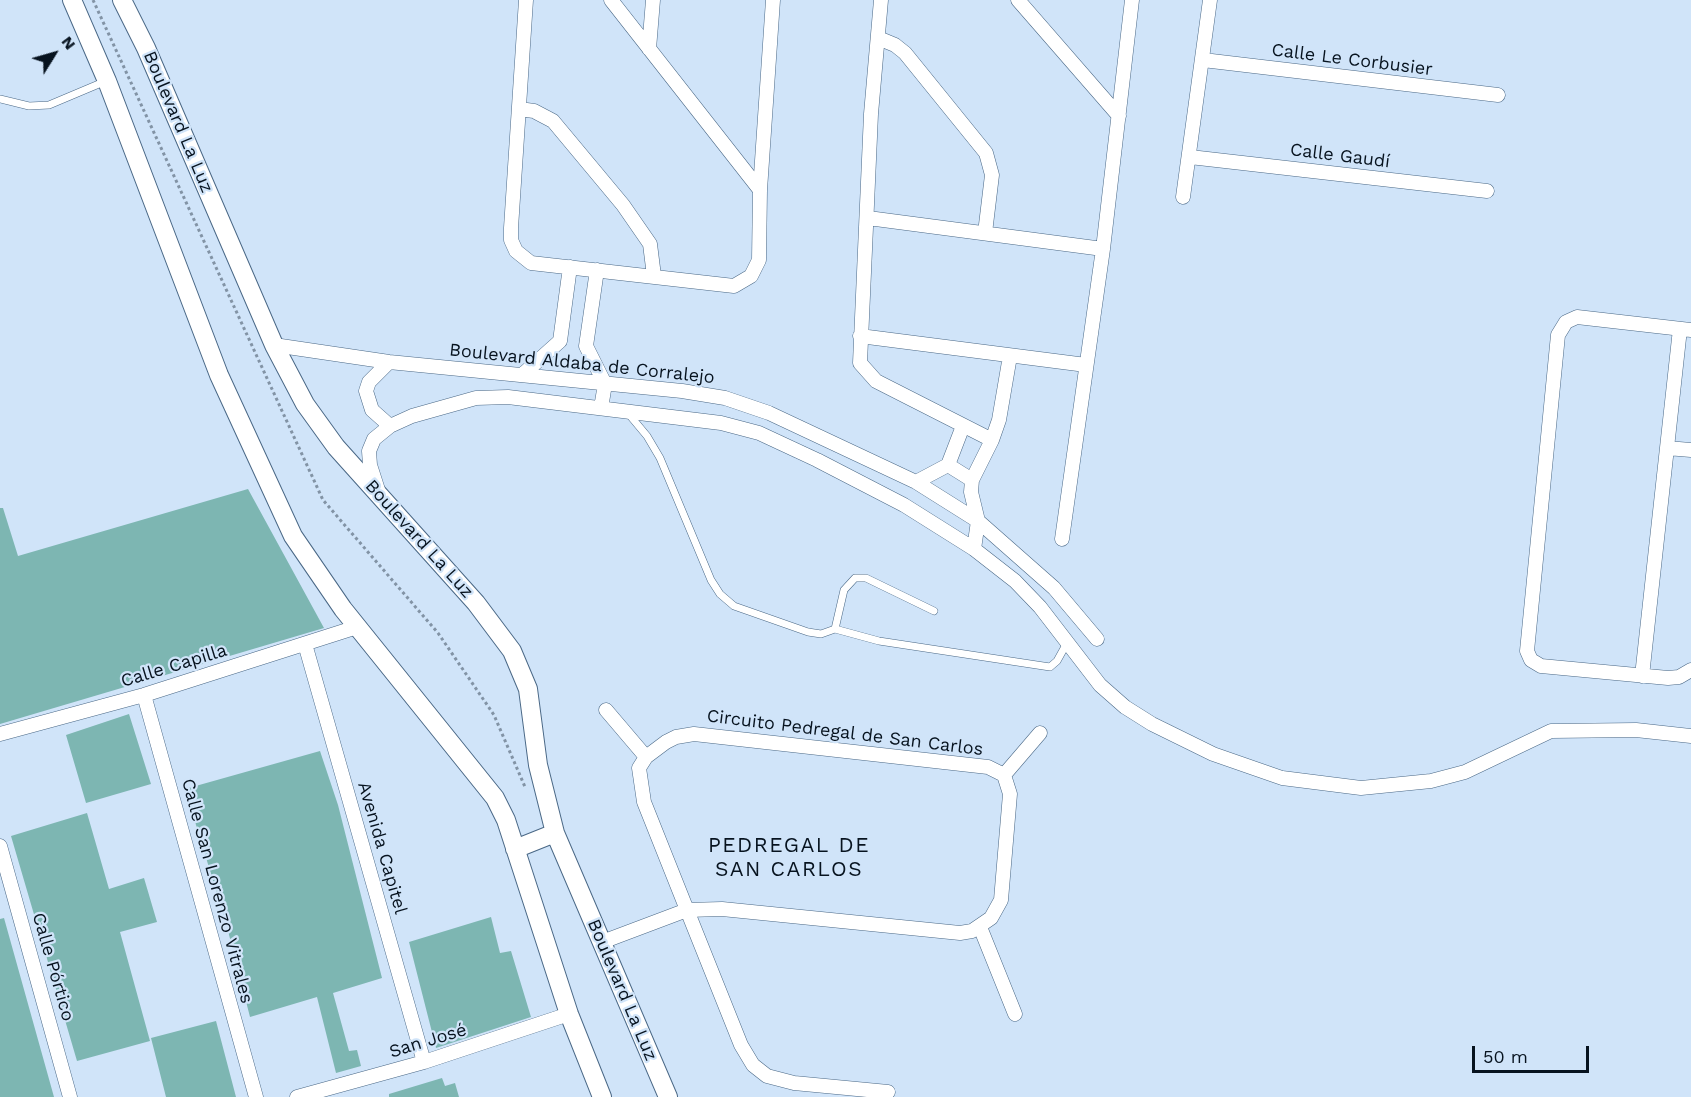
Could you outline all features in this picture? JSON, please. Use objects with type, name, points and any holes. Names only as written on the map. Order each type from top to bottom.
[{"type":"main road","points":[[61,0],[75,6],[219,375],[293,536],[357,627],[495,798],[515,849],[569,1014],[602,1097]]},
{"type":"main road","name":"Boulevard La Luz","points":[[122,0],[146,48],[274,345],[300,394],[322,429],[476,603],[512,651],[528,689],[538,765],[555,833],[602,942],[631,1017],[668,1097]]},
{"type":"main road","points":[[132,0],[146,48]]},
{"type":"main road","points":[[515,849],[555,833]]},
{"type":"street","points":[[526,0],[511,240],[516,251],[531,262],[734,286],[751,276],[759,260],[760,190],[773,0]]},
{"type":"street","points":[[611,0],[760,190]]},
{"type":"street","points":[[649,49],[653,0]]},
{"type":"street","points":[[881,0],[872,114],[860,336],[861,363],[876,381],[992,441]]},
{"type":"street","points":[[1018,0],[1119,116]]},
{"type":"street","points":[[1062,539],[1103,249],[1132,0]]},
{"type":"street","points":[[1183,197],[1210,0]]},
{"type":"street","points":[[878,38],[895,45],[905,53],[986,153],[992,175],[985,233]]},
{"type":"street","name":"Calle Le Corbusier","points":[[1203,60],[1498,95]]},
{"type":"street","points":[[519,109],[543,114],[553,121],[623,205],[650,244],[654,276]]},
{"type":"street","name":"Calle Gaudí","points":[[1190,157],[1487,191]]},
{"type":"street","points":[[868,218],[1103,249]]},
{"type":"street","points":[[522,375],[560,341],[570,267]]},
{"type":"street","points":[[597,270],[586,346],[605,384],[601,408]]},
{"type":"street","points":[[1642,676],[1667,448],[1686,329],[1577,317],[1566,322],[1558,335],[1527,651],[1531,660],[1541,666],[1642,676],[1668,678],[1680,677],[1691,670]]},
{"type":"street","points":[[860,336],[1086,365]]},
{"type":"street","points":[[560,341],[586,346]]},
{"type":"street","name":"Boulevard Aldaba de Corralejo","points":[[274,345],[389,362],[725,398],[769,413],[916,482],[978,521],[1054,588],[1097,639]]},
{"type":"street","points":[[974,549],[978,521],[971,492],[972,480],[992,441],[999,420],[1010,356]]},
{"type":"street","points":[[389,362],[369,382],[366,391],[372,410],[390,426]]},
{"type":"street","points":[[379,495],[370,465],[369,451],[374,439],[390,426],[434,408],[476,398],[508,397],[721,423],[759,433],[904,505],[974,549],[1015,581],[1040,607],[1100,685],[1125,707],[1152,724],[1213,754],[1282,778],[1361,788],[1431,781],[1465,772],[1551,731],[1636,730],[1691,736]]},
{"type":"street","points":[[916,482],[948,465],[963,426]]},
{"type":"street","points":[[1667,448],[1691,450]]},
{"type":"street","points":[[948,465],[972,480]]},
{"type":"street","name":"Calle Capilla","points":[[0,734],[144,695],[357,627]]},
{"type":"street","name":"Avenida Capitel","points":[[305,644],[424,1062]]},
{"type":"street","name":"Calle San Lorenzo Vitrales","points":[[144,695],[256,1097]]},
{"type":"street","points":[[606,710],[646,757],[639,768],[644,802],[741,1045],[753,1065],[767,1076],[794,1083],[888,1092]]},
{"type":"street","points":[[1004,775],[1040,733]]},
{"type":"street","name":"Circuito Pedregal de San Carlos","points":[[646,757],[676,737],[694,734],[988,767],[1004,775],[1010,794],[1001,900],[991,918],[980,927]]},
{"type":"street","name":"Calle Pórtico","points":[[0,846],[70,1097]]},
{"type":"street","points":[[602,942],[687,910],[766,912],[960,933],[980,927],[1015,1014]]},
{"type":"street","name":"San José","points":[[297,1097],[424,1062],[569,1014]]},
{"type":"lane","points":[[0,99],[29,106],[49,105],[106,81]]},
{"type":"lane","points":[[625,411],[647,436],[660,458],[711,580],[720,594],[734,606],[808,632],[821,634],[835,629],[879,641],[1050,667],[1058,661],[1067,643]]},
{"type":"lane","points":[[835,629],[844,590],[855,578],[866,578],[934,611]]},
{"type":"path","points":[[93,0],[323,500],[438,633],[494,716],[529,797]]},
{"type":"building","points":[[248,489],[324,628],[0,724],[0,508],[3,508],[18,556]]},
{"type":"building","points":[[129,714],[151,784],[86,803],[66,735]]},
{"type":"building","points":[[320,751],[338,805],[382,978],[333,993],[349,1051],[357,1050],[361,1066],[336,1073],[317,997],[250,1017],[226,923],[185,789]]},
{"type":"building","points":[[87,813],[109,889],[144,878],[157,922],[120,932],[150,1041],[77,1061],[11,836]]},
{"type":"building","points":[[491,917],[500,953],[511,951],[531,1017],[436,1048],[409,942]]},
{"type":"building","points":[[4,918],[54,1097],[0,1097],[0,919]]},
{"type":"building","points":[[216,1021],[236,1097],[166,1097],[151,1038]]},
{"type":"building","points":[[442,1078],[445,1086],[455,1083],[459,1097],[389,1097],[389,1094]]},
{"type":"district","name":"PEDREGAL DE SAN CARLOS","points":[[789,858]]}]
